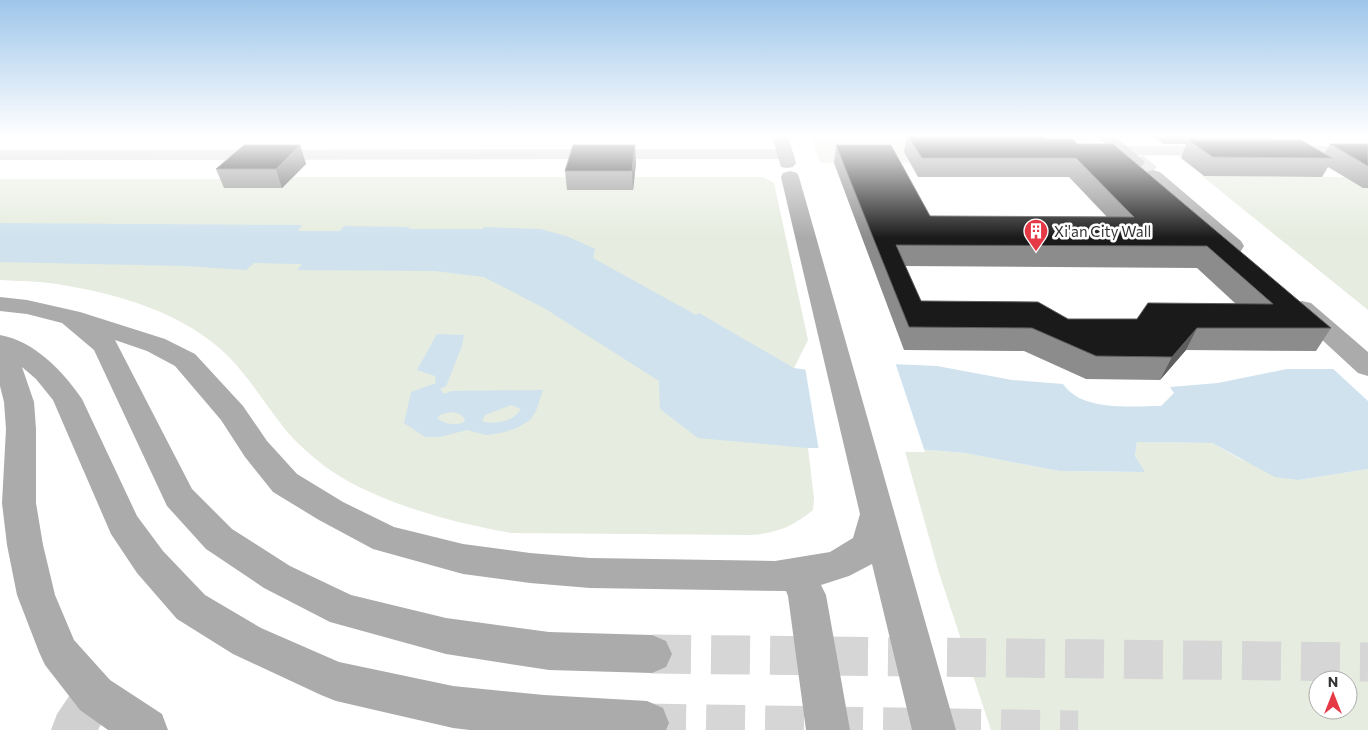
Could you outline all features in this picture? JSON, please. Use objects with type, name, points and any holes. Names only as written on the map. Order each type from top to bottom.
[{"type":"main road","points":[[788,170],[934,730]]},
{"type":"main road","points":[[1146,170],[1252,263]]},
{"type":"main road","points":[[1287,294],[1367,366]]},
{"type":"main road","points":[[0,304],[27,307],[70,316],[156,345],[185,360],[232,413],[256,449],[285,483],[331,511],[386,539],[463,559],[573,572],[775,577],[796,575],[846,561],[867,548],[878,512]]},
{"type":"main road","points":[[70,316],[106,346],[179,497],[219,539],[277,577],[344,610],[446,636],[549,651],[652,654]]},
{"type":"main road","points":[[1,343],[19,402],[21,429],[19,503],[25,545],[36,596],[59,652],[95,695],[146,730]]},
{"type":"main road","points":[[1,343],[33,361],[55,380],[67,399],[123,524],[150,562],[191,607],[247,641],[336,681],[453,707],[544,718],[647,723]]},
{"type":"main road","points":[[796,575],[807,596],[828,730]]},
{"type":"street","points":[[73,730],[95,695]]},
{"type":"shaded area","points":[[1202,176],[1345,177],[1363,188],[1368,188],[1368,310]]},
{"type":"shaded area","points":[[292,177],[571,177],[567,190],[633,190],[634,177],[763,177],[774,183],[808,340],[794,368],[808,448],[814,498],[813,510],[784,528],[768,533],[750,535],[511,533],[465,524],[393,502],[349,482],[324,466],[289,434],[229,357],[192,328],[149,307],[103,293],[43,282],[0,280],[0,179],[234,179],[282,188]]},
{"type":"shaded area","points":[[1137,442],[1212,443],[1240,459],[1299,480],[1368,469],[1368,730],[991,730],[939,573],[904,448],[965,453],[1059,471],[1144,472],[1135,456]]},
{"type":"water","points":[[0,223],[302,225],[298,231],[340,231],[344,226],[410,227],[408,229],[482,229],[484,227],[541,229],[569,237],[595,249],[593,258],[696,315],[699,313],[794,368],[815,371],[892,364],[937,366],[1012,380],[1063,384],[1071,393],[1082,399],[1108,406],[1161,406],[1174,393],[1170,387],[1218,383],[1287,369],[1368,369],[1368,469],[1299,480],[1275,477],[1212,443],[1137,442],[1135,456],[1145,472],[1059,471],[965,453],[904,448],[808,448],[698,438],[660,409],[659,381],[544,308],[484,277],[435,271],[297,270],[302,264],[254,263],[246,270],[186,266],[0,262]]},
{"type":"water","points":[[437,334],[464,335],[462,346],[446,386],[440,389],[444,394],[451,391],[543,390],[536,411],[530,420],[517,428],[486,435],[467,430],[440,437],[425,437],[404,423],[411,392],[436,383],[435,376],[417,370]],"holes":[[[511,405],[521,409],[509,420],[493,423],[482,421],[485,415]],[[451,412],[460,414],[465,419],[464,422],[451,424],[437,418],[442,414]]]},
{"type":"pier","points":[[895,362],[925,452],[819,451],[805,367],[815,369]]},
{"type":"pier","points":[[1329,365],[1368,367],[1368,401]]},
{"type":"building","points":[[565,170],[632,170],[632,171]]},
{"type":"building","points":[[846,170],[905,170],[930,216],[1134,217],[1088,170],[1144,170],[1331,328],[1197,328],[1172,357],[1096,356],[1032,328],[909,327]],"holes":[[[896,245],[1207,246],[1273,304],[1148,303],[1137,319],[1068,319],[1038,302],[921,301]]]},
{"type":"tunnel","points":[[1146,170],[1153,176]]},
{"type":"tunnel","points":[[652,654],[1368,662]]},
{"type":"tunnel","points":[[647,723],[1078,730]]},
{"type":"place","name":"Xi'an City Wall","points":[[1036,252]]}]
